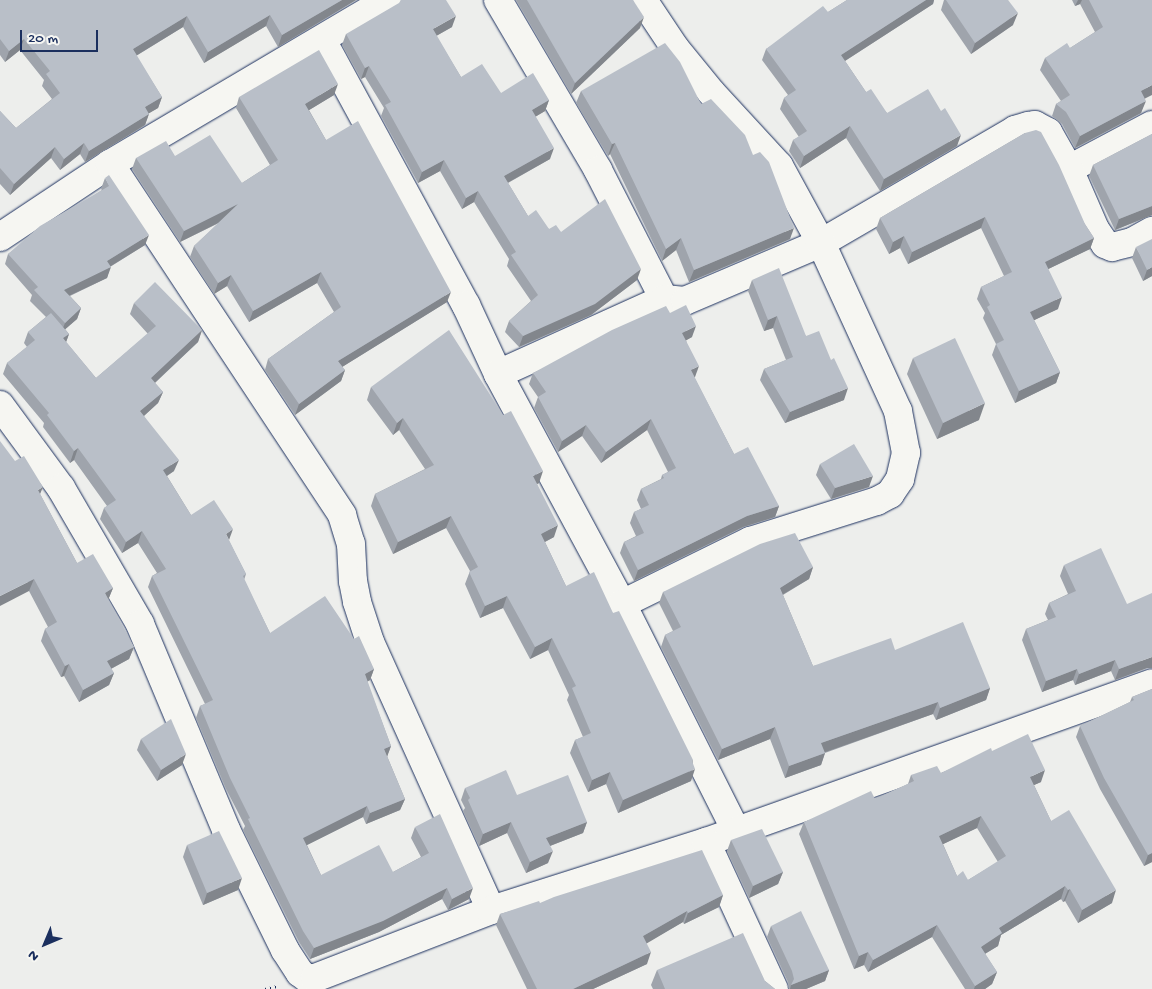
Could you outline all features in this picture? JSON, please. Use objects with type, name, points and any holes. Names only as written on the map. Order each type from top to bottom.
[{"type":"street","points":[[0,237],[110,164],[387,0]]},
{"type":"street","points":[[498,0],[598,170],[664,300]]},
{"type":"street","points":[[622,604],[750,541],[877,501],[890,494],[900,479],[906,453],[898,411],[821,243],[779,166],[711,92],[674,48],[643,0]]},
{"type":"street","points":[[322,40],[466,305],[498,374],[622,604],[736,831]]},
{"type":"street","points":[[498,374],[664,300],[685,301],[821,243],[1016,130],[1028,126],[1035,125],[1048,132],[1069,169],[1095,229],[1105,244],[1112,247],[1132,242],[1152,231]]},
{"type":"street","points":[[1069,169],[1152,125]]},
{"type":"street","points":[[110,164],[342,515],[351,544],[353,581],[357,602],[370,642],[492,910]]},
{"type":"street","points":[[0,405],[61,488],[140,624],[226,830],[285,950],[300,973],[307,978],[315,978],[492,910],[706,842],[1152,683]]},
{"type":"street","points":[[706,842],[774,989]]},
{"type":"building","points":[[0,0],[342,0],[282,35],[270,15],[208,52],[187,16],[133,49],[162,97],[145,107],[149,114],[89,151],[84,143],[64,159],[55,147],[14,184],[0,168],[0,111],[16,128],[60,93],[46,74],[50,71],[24,39],[9,51],[0,39]]},
{"type":"building","points":[[401,0],[446,0],[456,16],[433,29],[461,77],[482,64],[501,93],[533,73],[549,100],[532,110],[554,148],[504,176],[528,216],[536,210],[549,229],[556,225],[561,232],[605,199],[641,269],[595,304],[523,336],[509,321],[538,295],[511,255],[516,252],[478,191],[466,198],[444,160],[422,172],[385,105],[391,102],[369,66],[365,68],[346,34],[399,3]]},
{"type":"building","points":[[527,0],[633,0],[644,17],[575,83]]},
{"type":"building","points":[[847,0],[926,0],[841,55],[866,92],[871,89],[887,113],[928,89],[941,111],[945,108],[961,135],[884,179],[850,126],[804,156],[793,140],[807,131],[784,98],[796,90],[766,49],[823,6],[828,12]]},
{"type":"building","points":[[946,0],[1008,0],[1018,13],[975,43]]},
{"type":"building","points":[[1089,0],[1152,0],[1152,85],[1141,91],[1146,101],[1080,136],[1066,112],[1056,104],[1070,95],[1045,58],[1067,43],[1070,48],[1103,27]]},
{"type":"building","points":[[665,43],[680,62],[701,104],[711,99],[745,135],[753,155],[760,152],[769,162],[794,228],[694,270],[681,238],[666,249],[615,143],[612,144],[581,91]]},
{"type":"building","points":[[319,50],[338,84],[305,104],[326,140],[358,121],[451,292],[338,361],[345,370],[299,404],[268,359],[341,307],[321,272],[253,311],[231,275],[218,283],[194,246],[238,204],[184,231],[136,158],[166,141],[175,156],[210,135],[242,183],[278,160],[239,97]]},
{"type":"building","points":[[1036,130],[1041,132],[1059,165],[1085,224],[1094,238],[1045,262],[1062,297],[1030,312],[1060,372],[1019,391],[996,344],[1004,340],[987,307],[990,305],[981,287],[1012,272],[985,217],[912,252],[904,236],[893,242],[880,218],[1025,133]]},
{"type":"building","points":[[1152,134],[1152,206],[1119,219],[1093,165]]},
{"type":"building","points":[[109,175],[149,235],[107,261],[111,267],[64,290],[81,308],[65,323],[34,290],[38,287],[8,254],[40,226],[109,186],[105,178]]},
{"type":"building","points":[[1152,239],[1152,267],[1147,270],[1136,247]]},
{"type":"building","points":[[779,268],[806,336],[819,331],[831,360],[834,358],[848,388],[790,412],[764,369],[793,357],[777,316],[768,320],[752,280]]},
{"type":"building","points":[[155,282],[202,330],[151,378],[163,392],[140,411],[179,460],[163,470],[191,515],[214,500],[233,529],[226,534],[246,574],[243,576],[270,633],[325,596],[354,639],[359,636],[374,669],[365,674],[391,746],[384,749],[405,799],[370,813],[367,806],[303,838],[321,875],[379,845],[393,872],[429,853],[415,827],[440,814],[473,888],[452,899],[447,888],[383,921],[314,948],[303,931],[248,819],[250,818],[230,778],[200,706],[213,700],[152,576],[166,569],[142,531],[126,542],[104,508],[116,500],[78,448],[74,451],[47,415],[49,413],[7,363],[35,340],[28,332],[51,313],[69,334],[63,338],[96,378],[156,326],[134,303]]},
{"type":"building","points":[[686,305],[696,326],[682,333],[699,366],[691,370],[734,454],[748,447],[779,506],[747,516],[638,570],[624,542],[644,533],[634,512],[649,505],[641,489],[664,478],[662,475],[676,468],[651,419],[606,452],[586,425],[562,441],[538,397],[546,392],[533,373],[612,330],[666,306],[670,313]]},
{"type":"building","points":[[449,330],[503,415],[511,411],[543,471],[533,476],[558,525],[541,534],[566,586],[594,572],[613,613],[619,611],[693,760],[695,769],[623,800],[610,772],[592,780],[575,740],[591,733],[572,688],[576,686],[552,638],[535,647],[507,596],[485,606],[469,572],[478,567],[451,516],[398,542],[375,494],[434,465],[403,418],[397,423],[371,387]]},
{"type":"building","points":[[955,338],[985,403],[943,423],[913,358]]},
{"type":"building","points":[[0,441],[15,461],[24,456],[43,487],[38,490],[77,563],[93,554],[113,588],[105,593],[134,647],[107,661],[114,673],[83,690],[69,664],[65,666],[45,629],[57,622],[34,579],[0,596]]},
{"type":"building","points":[[854,444],[873,476],[835,488],[820,464]]},
{"type":"building","points":[[795,533],[813,567],[780,588],[813,666],[891,638],[895,650],[963,622],[990,688],[940,708],[938,702],[821,743],[825,753],[789,766],[775,727],[722,749],[665,635],[681,627],[663,592],[760,544]]},
{"type":"building","points":[[1101,548],[1127,604],[1152,593],[1152,657],[1119,669],[1115,660],[1079,674],[1077,669],[1046,681],[1026,629],[1056,617],[1049,603],[1076,591],[1064,565]]},
{"type":"building","points":[[1152,689],[1152,853],[1148,855],[1104,778],[1080,726],[1134,700],[1132,697]]},
{"type":"building","points":[[171,719],[186,754],[161,770],[141,739]]},
{"type":"building","points":[[1028,734],[1045,770],[1030,777],[1051,821],[1069,810],[1116,890],[1082,910],[1070,889],[1068,890],[1065,886],[999,928],[1002,933],[981,947],[997,972],[975,986],[937,925],[873,960],[868,952],[859,956],[804,822],[871,791],[875,799],[914,781],[911,775],[937,766],[941,773],[991,748],[992,751]],"holes":[[[981,816],[1006,856],[968,880],[963,871],[957,876],[939,836]]]},
{"type":"building","points":[[506,770],[517,795],[568,775],[587,822],[546,838],[553,851],[530,862],[511,822],[483,834],[468,800],[470,798],[465,788]]},
{"type":"building","points":[[762,829],[783,872],[753,886],[731,840]]},
{"type":"building","points":[[219,831],[242,878],[207,893],[187,845]]},
{"type":"building","points":[[702,850],[723,895],[688,913],[687,911],[643,936],[651,952],[573,989],[537,989],[500,914],[539,901],[540,903]]},
{"type":"building","points":[[801,911],[829,970],[791,985],[794,979],[792,971],[771,926]]},
{"type":"building","points":[[743,933],[765,981],[775,989],[665,989],[657,970]]}]
